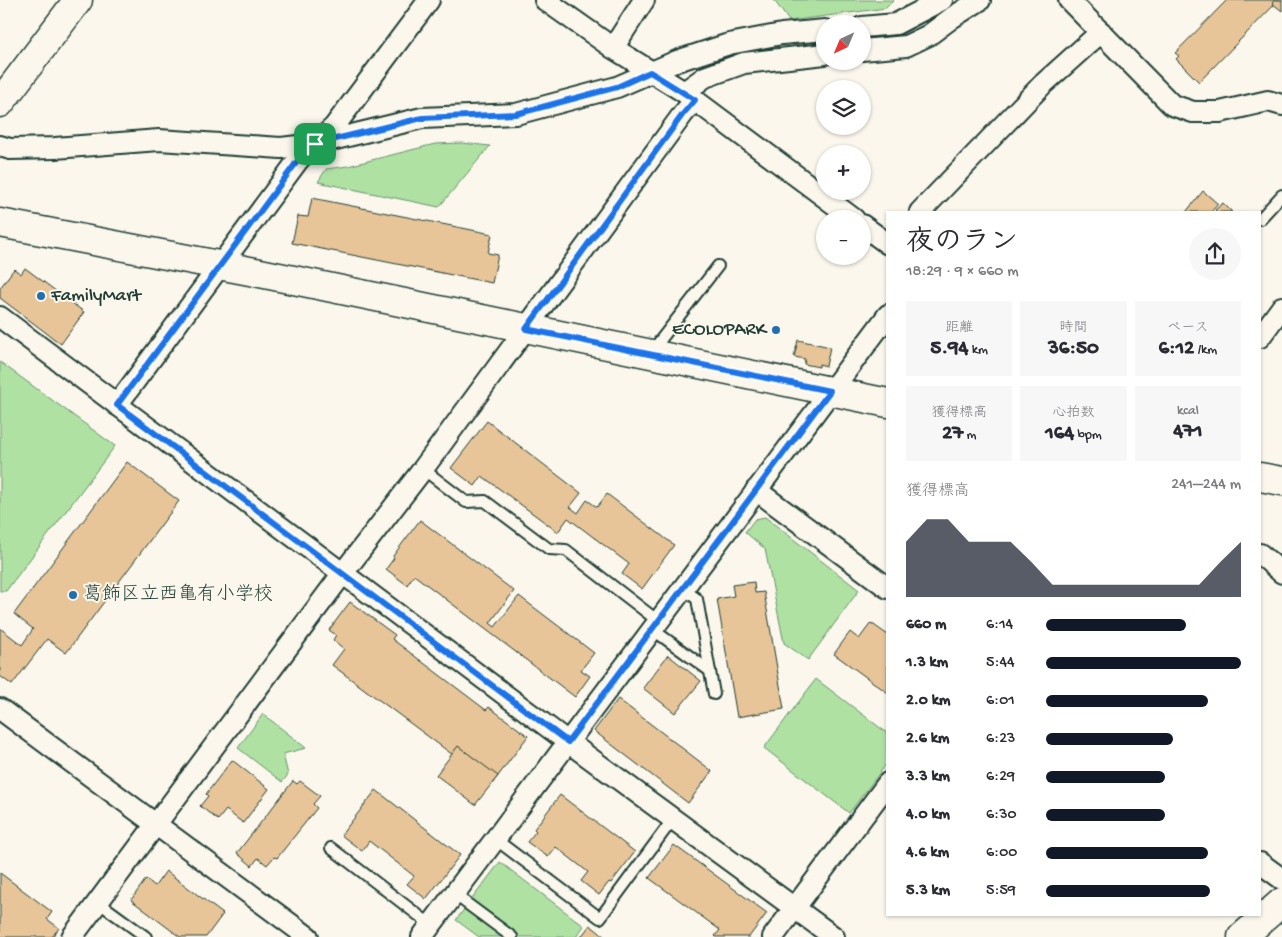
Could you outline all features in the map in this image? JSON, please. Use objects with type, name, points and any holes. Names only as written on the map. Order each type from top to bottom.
[{"type":"street","points":[[0,103],[78,0]]},
{"type":"street","points":[[117,405],[299,159],[334,127],[429,0]]},
{"type":"street","points":[[545,0],[613,48],[689,96],[842,210]]},
{"type":"street","points":[[613,48],[644,0]]},
{"type":"street","points":[[871,26],[896,24],[942,0]]},
{"type":"street","points":[[871,49],[906,46],[929,35],[953,16],[980,0]]},
{"type":"street","points":[[1069,0],[1172,104],[1193,112],[1220,112],[1268,101],[1282,105]]},
{"type":"street","points":[[0,146],[10,149],[55,148],[159,140],[281,148],[315,144],[422,118],[516,114],[617,87],[650,72],[729,44],[782,34],[816,31]]},
{"type":"street","points":[[921,211],[1042,85],[1101,32]]},
{"type":"street","points":[[72,937],[343,573],[423,469],[683,114],[689,96],[705,77],[744,63],[816,55]]},
{"type":"street","points":[[0,222],[886,403]]},
{"type":"street","points":[[871,232],[886,243]]},
{"type":"street","points":[[1261,335],[1282,307]]},
{"type":"street","points":[[0,317],[568,742],[834,937]]},
{"type":"street","points":[[426,931],[886,318]]},
{"type":"street","points":[[1261,477],[1282,481]]},
{"type":"street","points":[[756,490],[886,587]]},
{"type":"street","points":[[1261,555],[1282,573]]},
{"type":"street","points":[[0,709],[308,937]]},
{"type":"street","points":[[773,937],[886,786]]},
{"type":"street","points":[[1261,864],[1282,879]]},
{"type":"street","points":[[1242,937],[1282,902]]},
{"type":"lane","points":[[1261,218],[1282,195]]},
{"type":"lane","points":[[650,354],[718,266]]},
{"type":"lane","points":[[423,469],[466,502],[485,501],[549,549],[566,550],[710,671]]},
{"type":"lane","points":[[682,588],[698,599],[714,694]]},
{"type":"lane","points":[[495,839],[600,918],[673,819]]},
{"type":"lane","points":[[331,848],[426,931]]},
{"type":"lane","points":[[454,894],[512,937]]},
{"type":"lane","points":[[98,902],[146,937]]},
{"type":"green space","points":[[774,0],[894,0],[886,8],[834,15],[816,15],[816,17],[789,21]]},
{"type":"green space","points":[[462,143],[490,146],[439,207],[318,182],[326,169],[348,166],[435,144]]},
{"type":"green space","points":[[0,362],[115,446],[6,591],[0,591]]},
{"type":"green space","points":[[765,517],[859,590],[808,660],[784,643],[765,549],[745,532],[755,519]]},
{"type":"green space","points":[[816,679],[886,732],[886,764],[849,813],[764,748]]},
{"type":"green space","points":[[263,714],[306,748],[283,754],[288,775],[282,782],[238,748]]},
{"type":"green space","points":[[500,862],[584,926],[576,937],[479,937],[456,920]]},
{"type":"building","points":[[1227,0],[1279,0],[1199,82],[1176,59],[1179,56],[1175,53]]},
{"type":"building","points":[[1275,0],[1282,0],[1282,11],[1272,3]]},
{"type":"building","points":[[1203,191],[1218,204],[1212,211],[1187,211]]},
{"type":"building","points":[[312,198],[492,234],[488,253],[498,255],[492,283],[292,243],[298,216],[308,217]]},
{"type":"building","points":[[1223,203],[1231,211],[1216,211]]},
{"type":"building","points":[[25,268],[84,312],[61,344],[0,298],[0,288],[14,269],[21,274]]},
{"type":"building","points":[[798,340],[830,347],[826,366],[819,364],[819,367],[804,364],[805,359],[794,357]]},
{"type":"building","points":[[487,421],[581,493],[570,507],[578,513],[587,500],[597,507],[607,494],[674,545],[642,589],[622,574],[629,564],[568,518],[558,532],[482,476],[475,486],[451,468]]},
{"type":"building","points":[[127,462],[179,501],[66,653],[47,639],[12,685],[0,676],[0,628],[22,645],[33,629],[14,614]]},
{"type":"building","points":[[420,520],[514,591],[490,623],[495,627],[519,596],[594,653],[581,670],[590,676],[575,697],[414,575],[407,585],[386,569],[394,558],[393,556]]},
{"type":"building","points":[[754,582],[755,593],[764,592],[784,709],[737,717],[717,599],[734,596],[732,585]]},
{"type":"building","points":[[350,602],[395,635],[392,639],[486,710],[489,707],[528,736],[492,784],[332,665],[344,649],[333,640],[336,635],[329,630]]},
{"type":"building","points":[[871,623],[886,634],[886,692],[834,654],[850,632],[859,639]]},
{"type":"building","points":[[668,655],[701,681],[675,713],[643,688]]},
{"type":"building","points":[[618,699],[712,771],[688,803],[594,731]]},
{"type":"building","points":[[458,746],[498,776],[475,805],[436,775]]},
{"type":"building","points":[[232,760],[269,789],[243,823],[226,810],[218,820],[200,806],[208,796],[206,794]]},
{"type":"building","points":[[293,781],[297,784],[300,781],[320,796],[313,804],[317,808],[277,858],[274,857],[267,865],[258,858],[252,866],[237,853]]},
{"type":"building","points":[[376,790],[460,855],[426,899],[407,884],[414,876],[369,841],[362,851],[341,835]]},
{"type":"building","points":[[560,795],[635,852],[599,895],[581,881],[588,872],[556,847],[548,857],[527,842],[536,831],[534,829]]},
{"type":"building","points":[[674,845],[767,913],[749,937],[716,937],[720,930],[649,878]]},
{"type":"building","points":[[166,871],[223,914],[206,937],[180,937],[131,900],[146,879],[155,886]]},
{"type":"building","points":[[0,873],[52,912],[47,919],[59,928],[52,937],[0,937]]},
{"type":"building","points":[[590,925],[605,937],[581,937]]},
{"type":"place","name":"FamilyMart","points":[[41,296]]},
{"type":"place","name":"ECOLOPARK","points":[[776,330]]},
{"type":"place","name":"葛飾区立西亀有小学校","points":[[73,595]]},
{"type":"route","points":[[650,72],[695,100],[526,329],[830,391],[568,742],[117,405],[299,159],[315,144],[422,118],[516,114],[617,87],[650,72]]}]
